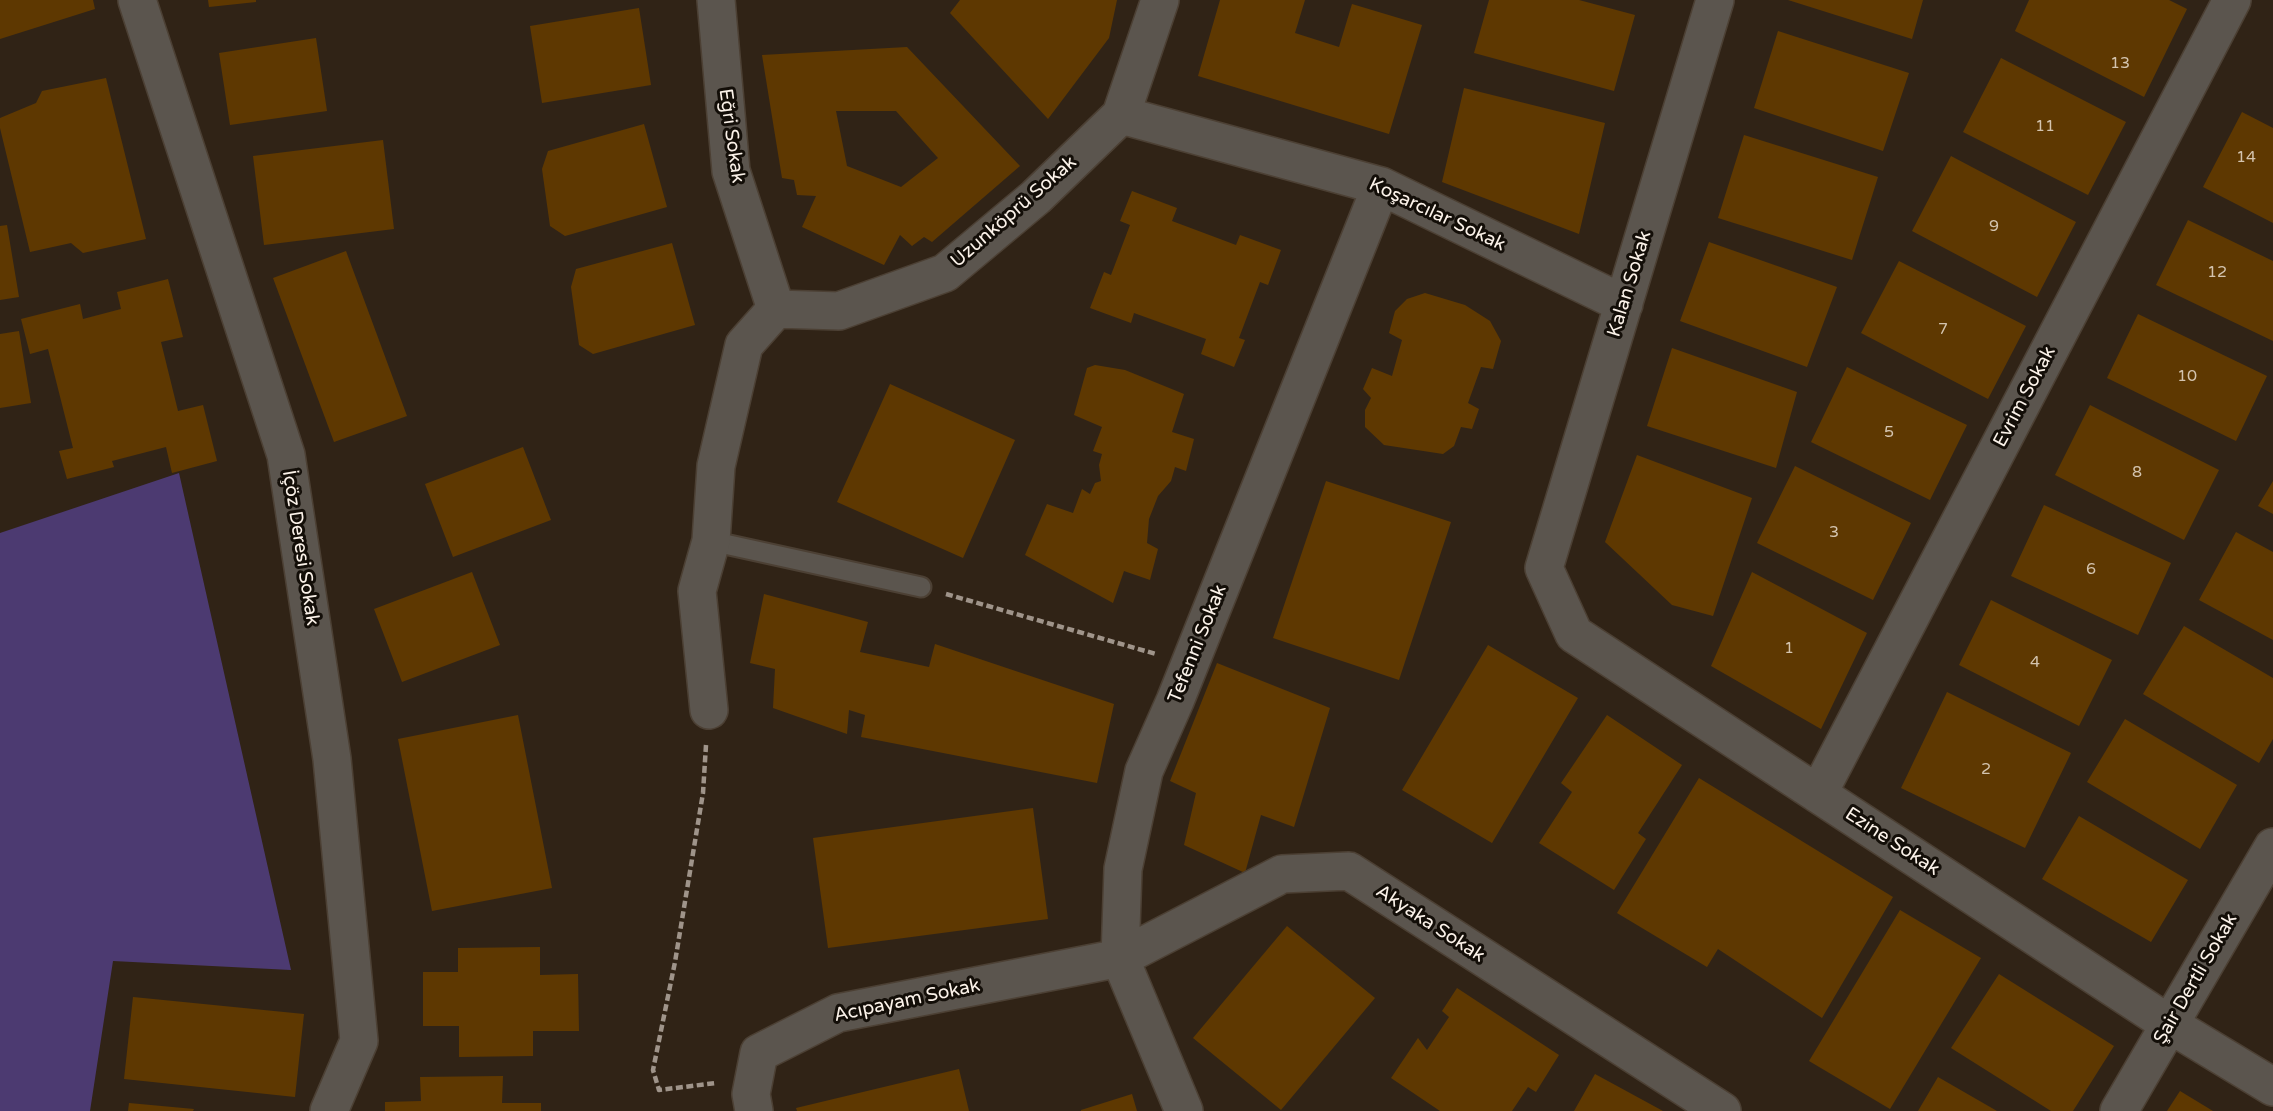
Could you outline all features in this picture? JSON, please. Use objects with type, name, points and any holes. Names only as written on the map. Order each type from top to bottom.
[{"type":"street","name":"İçöz Deresi Sokak","points":[[137,0],[286,455],[332,759],[359,1041],[329,1111]]},
{"type":"street","name":"Eğri Sokak","points":[[716,0],[731,171],[776,309]]},
{"type":"street","name":"Uzunköprü Sokak","points":[[776,309],[839,311],[945,273],[1036,197],[1121,115],[1160,0]]},
{"type":"street","name":"Kalan Sokak","points":[[1545,568],[1715,0]]},
{"type":"street","name":"Evrim Sokak","points":[[1818,794],[2232,0]]},
{"type":"street","name":"Koşarcılar Sokak","points":[[1121,115],[1381,186],[1624,304]]},
{"type":"street","name":"Tefenni Sokak","points":[[1184,1111],[1120,958],[1123,869],[1144,771],[1190,664],[1381,186]]},
{"type":"street","points":[[709,710],[697,591],[710,541],[716,466],[744,345],[776,309]]},
{"type":"street","name":"Ezine Sokak","points":[[1545,568],[1574,634],[2169,1024],[2273,1087]]},
{"type":"street","name":"Şair Dertli Sokak","points":[[2119,1111],[2273,847]]},
{"type":"street","name":"Akyaka Sokak","points":[[1120,958],[1282,874],[1349,871],[1722,1111]]},
{"type":"street","name":"Acıpayam Sokak","points":[[754,1094],[759,1053],[838,1013],[1120,958]]},
{"type":"lane","points":[[710,541],[921,587]]},
{"type":"path","points":[[921,587],[1190,664]]},
{"type":"path","points":[[709,710],[703,793],[675,962],[653,1070],[659,1090],[754,1094]]},
{"type":"shaded area","points":[[179,473],[291,970],[113,961],[90,1111],[0,1111],[0,533]]},
{"type":"building","points":[[0,0],[93,0],[95,9],[0,39]]},
{"type":"building","points":[[208,0],[256,0],[256,2],[209,7]]},
{"type":"building","points":[[960,0],[1117,0],[1109,38],[1048,119],[950,13]]},
{"type":"building","points":[[1220,0],[1305,0],[1295,33],[1339,47],[1352,4],[1422,25],[1389,134],[1198,76]]},
{"type":"building","points":[[1489,0],[1579,0],[1635,15],[1614,91],[1474,53]]},
{"type":"building","points":[[1788,0],[1923,0],[1912,39]]},
{"type":"building","points":[[2029,0],[2169,0],[2187,9],[2144,97],[2015,31]]},
{"type":"building","points":[[639,8],[651,85],[542,103],[530,26]]},
{"type":"building","points":[[1778,31],[1909,73],[1883,151],[1754,108]]},
{"type":"building","points":[[316,38],[327,111],[230,125],[219,53]]},
{"type":"building","points":[[907,47],[1020,166],[932,242],[924,237],[912,246],[900,235],[884,265],[802,227],[816,196],[797,195],[794,180],[782,178],[762,55]],"holes":[[[836,111],[896,111],[938,158],[901,187],[847,166]]]},
{"type":"building","points":[[2001,58],[2126,122],[2088,195],[1963,132]]},
{"type":"building","points":[[106,78],[146,239],[83,253],[71,243],[30,252],[0,128],[0,118],[36,103],[42,91]]},
{"type":"building","points":[[1464,88],[1605,123],[1579,234],[1442,182]]},
{"type":"building","points":[[2242,112],[2273,128],[2273,223],[2203,187]]},
{"type":"building","points":[[644,124],[667,207],[565,236],[550,226],[542,169],[548,151]]},
{"type":"building","points":[[1744,135],[1878,177],[1852,260],[1718,218]]},
{"type":"building","points":[[383,140],[394,229],[264,245],[253,156]]},
{"type":"building","points":[[1951,156],[2076,222],[2037,297],[1912,231]]},
{"type":"building","points":[[1132,191],[1177,208],[1172,221],[1236,245],[1240,235],[1281,250],[1268,285],[1260,282],[1239,338],[1245,340],[1234,367],[1201,354],[1206,339],[1134,313],[1131,323],[1090,308],[1104,272],[1111,275],[1130,225],[1120,221]]},
{"type":"building","points":[[2188,220],[2273,261],[2273,341],[2156,285]]},
{"type":"building","points":[[7,225],[19,297],[0,300],[0,226]]},
{"type":"building","points":[[1709,242],[1837,287],[1807,367],[1680,321]]},
{"type":"building","points":[[672,243],[695,325],[593,354],[579,345],[571,287],[576,269]]},
{"type":"building","points":[[346,251],[407,416],[334,442],[273,278]]},
{"type":"building","points":[[1899,261],[2026,326],[1988,399],[1861,333]]},
{"type":"building","points":[[168,279],[183,337],[161,342],[178,411],[203,405],[217,461],[172,473],[166,447],[112,461],[114,467],[67,479],[59,451],[73,448],[48,349],[30,354],[21,319],[80,304],[83,319],[121,309],[117,292]]},
{"type":"building","points":[[1425,293],[1465,305],[1490,321],[1501,341],[1493,369],[1481,367],[1468,403],[1479,409],[1472,429],[1461,427],[1454,446],[1443,454],[1384,445],[1365,427],[1365,410],[1371,398],[1363,389],[1372,368],[1392,376],[1402,340],[1389,333],[1395,311],[1407,299]]},
{"type":"building","points":[[2138,314],[2267,376],[2236,441],[2107,378]]},
{"type":"building","points":[[19,331],[31,403],[0,408],[0,334]]},
{"type":"building","points":[[1672,348],[1797,392],[1776,468],[1647,426]]},
{"type":"building","points":[[1095,365],[1125,370],[1184,394],[1172,432],[1194,439],[1186,471],[1175,467],[1171,481],[1158,496],[1149,519],[1147,543],[1158,549],[1150,580],[1124,571],[1113,603],[1025,555],[1047,504],[1073,513],[1082,489],[1090,494],[1095,483],[1101,481],[1099,465],[1102,454],[1093,451],[1102,427],[1074,415],[1087,368]]},
{"type":"building","points":[[1847,367],[1967,425],[1930,500],[1811,442]]},
{"type":"building","points":[[890,384],[1015,440],[963,558],[837,502]]},
{"type":"building","points":[[2090,405],[2219,470],[2184,540],[2055,475]]},
{"type":"building","points":[[523,447],[551,520],[453,557],[425,484]]},
{"type":"building","points":[[1637,455],[1752,498],[1713,616],[1672,605],[1605,542]]},
{"type":"building","points":[[1795,466],[1911,523],[1873,600],[1757,543]]},
{"type":"building","points":[[1326,481],[1451,522],[1399,680],[1273,638]]},
{"type":"building","points":[[2273,481],[2273,514],[2258,506]]},
{"type":"building","points":[[2044,505],[2171,563],[2138,635],[2011,576]]},
{"type":"building","points":[[2236,532],[2273,552],[2273,640],[2199,600]]},
{"type":"building","points":[[472,572],[500,645],[402,682],[374,609]]},
{"type":"building","points":[[1752,572],[1867,633],[1821,729],[1711,666]]},
{"type":"building","points":[[764,594],[868,622],[860,652],[929,667],[935,644],[1114,704],[1097,783],[861,737],[865,715],[849,710],[847,734],[773,708],[775,669],[750,663]]},
{"type":"building","points":[[1991,600],[2112,660],[2079,726],[1959,665]]},
{"type":"building","points":[[2184,626],[2273,678],[2273,739],[2259,763],[2143,694]]},
{"type":"building","points":[[1488,645],[1578,698],[1492,843],[1402,790]]},
{"type":"building","points":[[1217,663],[1330,708],[1294,827],[1261,815],[1245,873],[1184,845],[1196,793],[1170,781]]},
{"type":"building","points":[[1947,692],[2071,753],[2025,848],[1901,788]]},
{"type":"building","points":[[518,715],[552,888],[432,911],[398,739]]},
{"type":"building","points":[[1607,715],[1682,765],[1638,833],[1646,839],[1614,890],[1539,843],[1572,792],[1561,783]]},
{"type":"building","points":[[2125,719],[2237,785],[2200,849],[2087,782]]},
{"type":"building","points":[[1699,778],[1893,897],[1822,1018],[1718,949],[1707,967],[1617,913]]},
{"type":"building","points":[[1033,808],[1048,919],[828,948],[813,838]]},
{"type":"building","points":[[2079,816],[2188,880],[2151,942],[2042,879]]},
{"type":"building","points":[[1900,910],[1981,958],[1890,1109],[1809,1061]]},
{"type":"building","points":[[1287,926],[1375,998],[1281,1110],[1193,1038]]},
{"type":"building","points":[[540,947],[540,975],[578,974],[579,1031],[533,1031],[533,1056],[459,1057],[459,1026],[423,1026],[423,972],[458,972],[458,948]]},
{"type":"building","points":[[1999,974],[2114,1046],[2073,1111],[2051,1111],[1951,1048]]},
{"type":"building","points":[[1457,988],[1559,1055],[1536,1092],[1528,1087],[1512,1111],[1440,1111],[1391,1078],[1418,1038],[1427,1050],[1449,1017],[1442,1011]]},
{"type":"building","points":[[133,997],[304,1014],[295,1097],[124,1079]]},
{"type":"building","points":[[959,1069],[969,1111],[797,1111],[796,1108]]},
{"type":"building","points":[[1595,1074],[1663,1111],[1574,1111]]},
{"type":"building","points":[[503,1076],[502,1103],[541,1103],[541,1111],[385,1111],[385,1102],[421,1101],[420,1077]]},
{"type":"building","points":[[1938,1077],[1997,1111],[1918,1111]]},
{"type":"building","points":[[2180,1091],[2213,1111],[2167,1111]]},
{"type":"building","points":[[1132,1094],[1137,1111],[1081,1111],[1081,1110]]},
{"type":"building","points":[[129,1103],[194,1109],[128,1111]]}]
